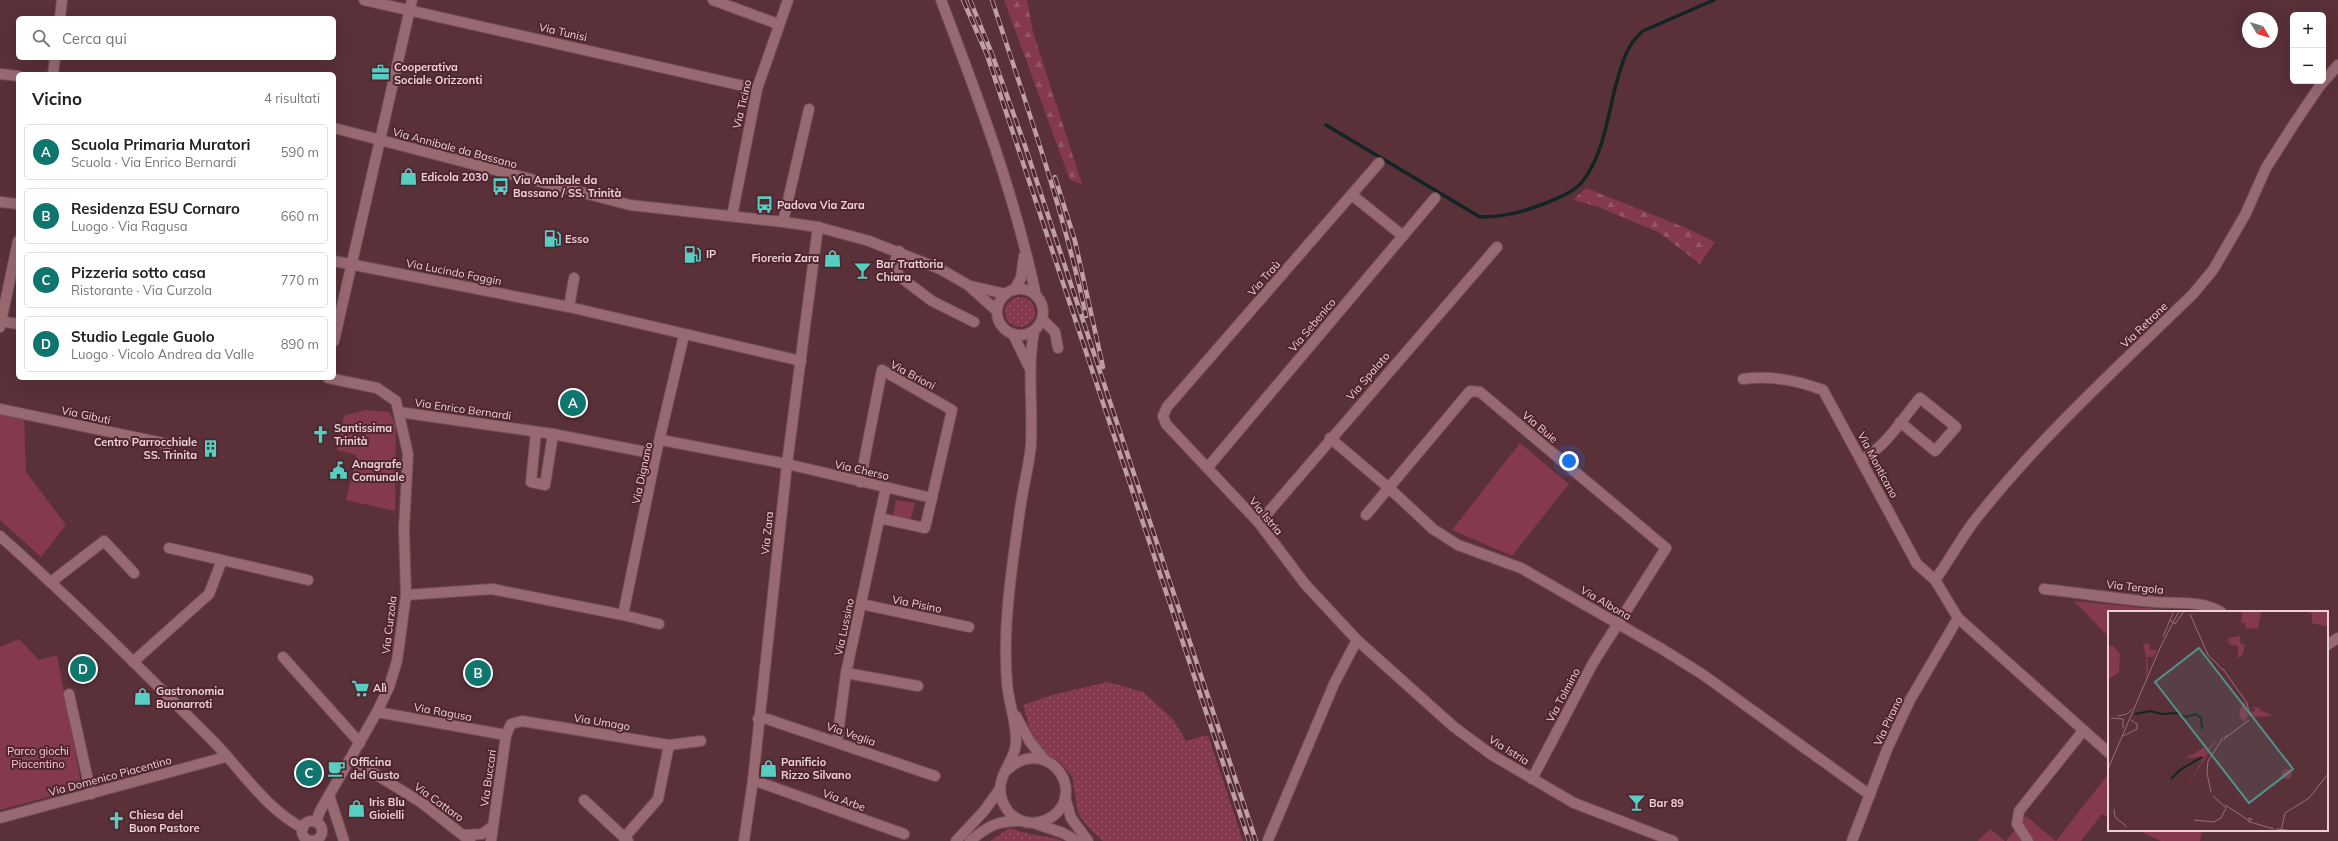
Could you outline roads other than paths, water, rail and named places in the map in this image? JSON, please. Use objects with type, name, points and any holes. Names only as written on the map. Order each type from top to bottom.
[{"type":"street","points":[[60,16],[62,0]]},
{"type":"street","name":"Via Tunisi","points":[[364,0],[410,4],[757,89]]},
{"type":"street","points":[[713,0],[778,24]]},
{"type":"street","name":"Via Ticino","points":[[732,216],[757,89],[778,24],[788,0]]},
{"type":"street","points":[[941,0],[974,86],[1016,214],[1036,296],[1043,307],[1042,319],[1034,331],[1030,370],[1032,395],[1031,447],[1007,617],[1007,684],[1013,712],[1016,742],[1015,752],[1002,779],[1000,789],[1001,799],[1006,809],[1022,821]]},
{"type":"street","points":[[336,331],[410,4]]},
{"type":"street","points":[[53,72],[55,60]]},
{"type":"street","name":"Via Retrone","points":[[1936,580],[1971,526],[2012,475],[2051,432],[2193,294],[2213,270],[2245,215],[2266,168],[2319,86],[2338,65]]},
{"type":"street","points":[[0,74],[16,76]]},
{"type":"street","points":[[783,222],[809,109]]},
{"type":"street","name":"Via Annibale da Bassano","points":[[336,128],[380,139],[528,180],[630,205],[818,227],[899,251],[940,269],[968,285],[997,311],[1001,326],[1013,334],[1030,370]]},
{"type":"street","name":"Via Traù","points":[[1167,408],[1379,163]]},
{"type":"street","points":[[1352,195],[1403,236]]},
{"type":"street","name":"Via Sebenico","points":[[1208,467],[1435,198]]},
{"type":"street","points":[[0,202],[16,204]]},
{"type":"street","name":"Via Zara","points":[[744,841],[753,780],[758,719],[787,464],[818,227]]},
{"type":"street","name":"Via Spalato","points":[[1259,523],[1330,438],[1497,247]]},
{"type":"street","points":[[16,250],[0,323],[16,324]]},
{"type":"street","points":[[899,251],[894,264],[898,276],[932,301],[974,322]]},
{"type":"street","points":[[997,311],[1001,299],[1010,292],[1021,278],[1025,252]]},
{"type":"street","name":"Via Lucindo Faggin","points":[[336,261],[569,307],[684,335],[801,361]]},
{"type":"street","points":[[569,307],[574,278]]},
{"type":"street","name":"Via Annibale da Bassano","points":[[968,285],[1010,292],[1022,290],[1036,296]]},
{"type":"street","points":[[1042,319],[1054,332],[1058,348]]},
{"type":"street","points":[[1013,334],[1027,334],[1034,331]]},
{"type":"street","name":"Via Dignano","points":[[623,615],[656,454],[661,440],[684,335]]},
{"type":"street","name":"Via Brioni","points":[[860,482],[882,370],[952,410],[932,498]]},
{"type":"street","name":"Via Monticano","points":[[1742,379],[1764,376],[1804,383],[1823,390],[1917,564],[1936,580],[1958,618]]},
{"type":"street","name":"Via Enrico Bernardi","points":[[336,380],[377,388],[396,401],[399,412],[553,434],[656,454]]},
{"type":"street","name":"Via Buie","points":[[1366,515],[1470,391],[1480,392],[1666,548],[1618,623]]},
{"type":"street","points":[[1861,460],[1874,453],[1920,398],[1956,427],[1935,451],[1900,422]]},
{"type":"street","name":"Via Istria","points":[[1167,408],[1163,416],[1166,424],[1259,523],[1305,584],[1357,640],[1454,727],[1492,755],[1591,811],[1673,841]]},
{"type":"street","name":"Via Gibuti","points":[[0,409],[168,444]]},
{"type":"street","name":"Via Curzola","points":[[316,822],[329,795],[377,712],[389,687],[397,661],[406,595],[404,530],[408,454],[399,412]]},
{"type":"street","points":[[536,432],[531,482],[545,485],[553,434]]},
{"type":"street","name":"Via Albona","points":[[1330,438],[1433,528],[1458,545],[1521,568],[1618,623],[1702,674],[1870,795]]},
{"type":"street","points":[[661,440],[787,464]]},
{"type":"street","name":"Via Cherso","points":[[787,464],[932,498]]},
{"type":"street","name":"Via Lussino","points":[[837,741],[846,673],[886,487]]},
{"type":"street","points":[[879,518],[925,528],[932,498]]},
{"type":"street","points":[[0,536],[51,582],[133,662],[226,755],[279,812],[303,828],[305,838],[316,841],[321,836],[322,829],[316,822],[308,822],[303,828]]},
{"type":"street","points":[[51,582],[104,542],[134,573]]},
{"type":"street","points":[[169,548],[308,580]]},
{"type":"street","points":[[133,662],[209,594],[222,560]]},
{"type":"street","points":[[406,595],[492,589],[623,615],[659,624]]},
{"type":"street","name":"Via Tergola","points":[[2044,589],[2156,602],[2197,603],[2210,606],[2219,611]]},
{"type":"street","name":"Via Pisino","points":[[861,604],[969,628]]},
{"type":"street","points":[[1958,618],[2108,752]]},
{"type":"street","name":"Via Pirano","points":[[1852,841],[1888,747],[1910,700],[1958,618]]},
{"type":"street","name":"Via Tolmino","points":[[1532,779],[1593,663],[1618,623]]},
{"type":"street","points":[[2328,644],[2338,638]]},
{"type":"street","points":[[1268,840],[1334,684],[1357,640]]},
{"type":"street","points":[[283,658],[360,743]]},
{"type":"street","points":[[846,673],[918,686]]},
{"type":"street","points":[[69,694],[91,794]]},
{"type":"street","name":"Via Ragusa","points":[[377,712],[506,735]]},
{"type":"street","points":[[1013,712],[1030,742],[1044,759],[1053,764],[1061,774],[1066,788],[1065,797],[1061,807],[1054,815],[1045,821],[1034,823]]},
{"type":"street","name":"Via Veglia","points":[[758,719],[767,719],[837,741],[935,776]]},
{"type":"street","name":"Via Umago","points":[[506,735],[511,724],[522,722],[669,745],[701,741]]},
{"type":"street","points":[[2028,841],[2017,824],[2019,811],[2083,731]]},
{"type":"street","name":"Via Buccari","points":[[491,841],[506,735]]},
{"type":"street","points":[[584,800],[626,839],[658,799],[669,745]]},
{"type":"street","name":"Via Domenico Piacentino","points":[[0,818],[222,758],[226,755]]},
{"type":"street","points":[[1007,770],[1024,758],[1044,759]]},
{"type":"street","name":"Via Cattaro","points":[[351,759],[422,802],[467,838]]},
{"type":"street","name":"Via Arbe","points":[[753,780],[904,834]]},
{"type":"street","points":[[956,841],[984,811],[1000,789]]},
{"type":"street","points":[[329,795],[344,841]]},
{"type":"street","points":[[1065,797],[1071,818],[1088,841]]},
{"type":"street","points":[[970,841],[987,827],[1006,820],[1034,823],[1063,833],[1077,841]]},
{"type":"street","points":[[467,838],[482,834],[493,826]]},
{"type":"waterway","points":[[1326,125],[1480,217],[1505,215],[1529,209],[1570,192],[1579,186],[1589,172],[1600,148],[1623,62],[1632,42],[1637,36],[1643,31],[1714,0]]},
{"type":"railway","points":[[963,0],[987,55],[1249,841]]},
{"type":"railway","points":[[970,0],[992,54],[1024,143],[1256,841]]},
{"type":"railway","points":[[992,0],[1031,117],[1055,196],[1077,276],[1086,316]]},
{"type":"railway","points":[[1055,177],[1075,241],[1103,367]]},
{"type":"place","name":"Cooperativa Sociale Orizzonti","points":[[381,73]]},
{"type":"place","name":"Edicola 2030","points":[[408,177]]},
{"type":"place","name":"Via Annibale da Bassano / SS. Trinità","points":[[500,186]]},
{"type":"place","name":"Padova Via Zara","points":[[764,205]]},
{"type":"place","name":"Esso","points":[[552,239]]},
{"type":"place","name":"IP","points":[[693,254]]},
{"type":"place","name":"Fioreria Zara","points":[[832,258]]},
{"type":"place","name":"Bar Trattoria Chiara","points":[[863,270]]},
{"type":"place","name":"Scuola Primaria Muratori","points":[[573,403]]},
{"type":"place","name":"Santissima Trinità","points":[[321,434]]},
{"type":"place","name":"Centro Parrocchiale SS. Trinita","points":[[210,448]]},
{"type":"place","name":"Anagrafe Comunale","points":[[339,470]]},
{"type":"place","name":"Studio Legale Guolo","points":[[83,669]]},
{"type":"place","name":"Residenza ESU Cornaro","points":[[478,673]]},
{"type":"place","name":"Alì","points":[[360,688]]},
{"type":"place","name":"Gastronomia Buonarroti","points":[[143,697]]},
{"type":"place","name":"Officina del Gusto","points":[[337,768]]},
{"type":"place","name":"Panificio Rizzo Silvano","points":[[768,768]]},
{"type":"place","name":"Pizzeria sotto casa","points":[[309,773]]},
{"type":"place","name":"Bar 89","points":[[1636,803]]},
{"type":"place","name":"Iris Blu Gioielli","points":[[356,808]]},
{"type":"place","name":"Chiesa del Buon Pastore","points":[[116,821]]},
{"type":"park label","name":"Parco giochi Piacentino","points":[[38,757]]}]
